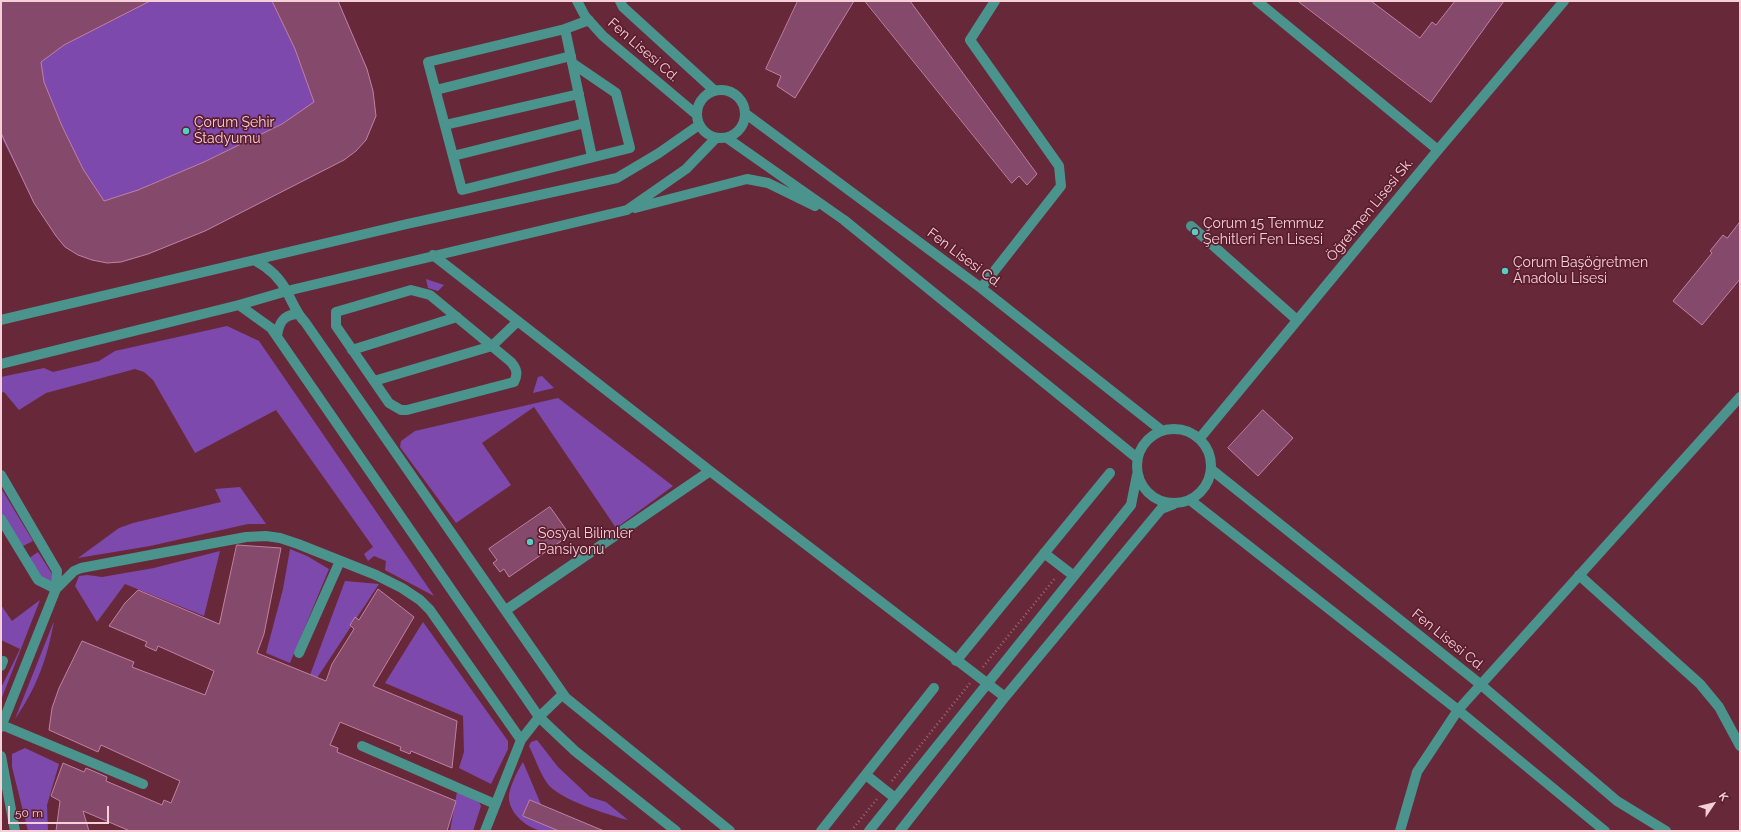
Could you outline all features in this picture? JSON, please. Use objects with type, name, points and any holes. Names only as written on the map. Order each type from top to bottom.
[{"type":"street","name":"Fen Lisesi Cd.","points":[[578,1],[589,20],[603,36],[697,114]]},
{"type":"street","name":"Fen Lisesi Cd.","points":[[620,1],[623,7],[715,91]]},
{"type":"street","points":[[982,288],[1061,186],[1059,166],[970,40],[995,1]]},
{"type":"street","points":[[1257,1],[1438,150]]},
{"type":"street","name":"Öğretmen Lisesi Sk.","points":[[1200,438],[1438,150],[1564,1]]},
{"type":"street","points":[[572,59],[616,93],[630,148],[462,190],[428,62],[565,29],[589,20]]},
{"type":"street","points":[[565,29],[592,157]]},
{"type":"street","points":[[436,90],[572,59]]},
{"type":"street","points":[[715,91],[730,91],[736,95],[744,107],[746,114],[740,130],[727,138],[716,138],[709,136],[699,125],[697,114],[702,99],[715,91]]},
{"type":"street","points":[[445,125],[579,94]]},
{"type":"street","name":"Fen Lisesi Cd.","points":[[746,114],[982,288],[1160,430]]},
{"type":"street","points":[[453,156],[585,123]]},
{"type":"street","points":[[1,320],[256,261],[415,222],[617,178],[659,154],[699,125]]},
{"type":"street","points":[[627,210],[686,169],[716,138]]},
{"type":"street","points":[[727,138],[844,220],[1137,458]]},
{"type":"street","points":[[1,364],[433,255],[627,210],[747,178],[768,183],[844,220]]},
{"type":"street","points":[[1191,226],[1297,320]]},
{"type":"street","points":[[433,255],[710,471],[1004,697]]},
{"type":"street","points":[[256,261],[268,267],[287,291],[297,314],[305,322],[563,694],[730,831]]},
{"type":"street","points":[[412,290],[430,295],[458,318],[516,368],[518,375],[514,382],[407,410],[401,410],[389,403],[336,326],[336,312],[412,290]]},
{"type":"street","points":[[239,305],[271,328],[277,336],[539,717],[575,751],[676,831]]},
{"type":"street","points":[[277,336],[280,323],[283,318],[289,314],[297,314]]},
{"type":"street","points":[[352,350],[458,318]]},
{"type":"street","points":[[374,381],[492,346],[518,321]]},
{"type":"street","points":[[1400,831],[1417,772],[1458,710],[1740,397]]},
{"type":"street","points":[[869,831],[1131,505],[1137,475],[1137,458],[1145,441],[1160,430],[1176,428],[1191,432],[1200,438],[1210,454],[1212,470],[1205,488],[1190,500],[1161,509],[1004,697],[900,831]]},
{"type":"street","name":"Fen Lisesi Cd.","points":[[1212,470],[1480,684],[1616,801],[1666,831]]},
{"type":"street","points":[[506,610],[710,471]]},
{"type":"street","points":[[956,661],[1110,473]]},
{"type":"street","points":[[1,475],[57,571],[56,589],[1,726],[144,784]]},
{"type":"street","points":[[1137,475],[1144,490],[1158,500],[1174,504]]},
{"type":"street","points":[[1190,500],[1458,710],[1605,831]]},
{"type":"street","points":[[1,519],[38,580],[56,589]]},
{"type":"street","points":[[56,589],[74,570],[81,568],[246,537],[266,536],[280,538],[340,561],[402,588],[430,610],[521,740]]},
{"type":"street","points":[[1044,553],[1074,576]]},
{"type":"street","points":[[299,653],[340,561]]},
{"type":"street","points":[[1579,575],[1700,684],[1719,707],[1740,746]]},
{"type":"street","points":[[821,831],[934,688]]},
{"type":"street","points":[[485,831],[521,740],[539,717],[563,694]]},
{"type":"street","points":[[362,746],[496,804]]},
{"type":"street","points":[[1,756],[15,831]]},
{"type":"street","points":[[866,775],[895,798]]},
{"type":"path","points":[[851,831],[1056,577]]},
{"type":"shaded area","name":"Çorum Şehir Stadyumu","points":[[1,1],[338,1],[367,69],[373,91],[376,116],[366,140],[344,160],[205,231],[148,254],[121,262],[107,263],[78,255],[65,247],[34,203],[3,140],[1,133]]},
{"type":"shaded area","points":[[426,279],[444,285],[438,291],[428,288]]},
{"type":"shaded area","points":[[227,326],[259,341],[434,596],[385,570],[386,561],[374,556],[368,561],[364,554],[373,547],[276,410],[195,453],[153,380],[144,372],[135,369],[46,393],[19,410],[4,392],[1,393],[1,377],[44,368],[53,372],[99,361],[115,351]]},
{"type":"shaded area","points":[[542,376],[554,388],[533,393],[538,377]]},
{"type":"shaded area","points":[[558,398],[673,486],[616,528],[534,407],[482,443],[511,485],[456,523],[400,447],[401,441],[415,431]]},
{"type":"shaded area","points":[[240,487],[266,524],[248,524],[150,546],[78,558],[119,528],[133,523],[221,502],[215,489]]},
{"type":"shaded area","points":[[1,488],[33,541],[21,547],[1,513]]},
{"type":"shaded area","points":[[290,549],[307,556],[329,569],[290,663],[266,653],[283,589]]},
{"type":"shaded area","points":[[220,551],[204,616],[125,584],[97,622],[75,586],[79,576],[87,575],[102,577],[154,568]]},
{"type":"shaded area","points":[[38,552],[54,577],[54,580],[47,585],[28,559]]},
{"type":"shaded area","points":[[345,581],[379,584],[315,681],[310,675]]},
{"type":"shaded area","points":[[40,600],[1,700],[1,688],[20,649],[1,640],[1,605],[12,621]]},
{"type":"shaded area","points":[[54,621],[48,648],[40,672],[29,696],[15,719]]},
{"type":"shaded area","points":[[423,622],[508,741],[508,749],[491,784],[459,768],[464,752],[463,716],[385,683]]},
{"type":"shaded area","points":[[537,740],[558,767],[590,797],[606,802],[628,820],[584,806],[561,795],[553,789],[544,778],[529,746],[531,742]]},
{"type":"shaded area","points":[[25,748],[59,764],[47,805],[48,831],[28,831],[12,767],[12,754]]},
{"type":"shaded area","points":[[523,762],[545,814],[564,831],[537,830],[521,820],[510,805],[510,790]]},
{"type":"shaded area","points":[[457,792],[479,802],[481,806],[473,831],[450,831]]},
{"type":"building","points":[[1,1],[150,1],[64,45],[41,62],[44,82],[62,126],[83,169],[104,201],[138,190],[204,162],[282,124],[314,102],[295,49],[272,1],[338,1],[367,69],[373,91],[376,116],[366,140],[356,151],[344,160],[205,231],[148,254],[121,262],[107,263],[92,260],[78,255],[65,247],[56,236],[34,203],[1,133]]},
{"type":"building","points":[[798,1],[854,1],[795,98],[777,86],[781,76],[766,69]]},
{"type":"building","points":[[865,1],[910,1],[1037,174],[1027,185],[1019,176],[1012,183]]},
{"type":"building","points":[[1298,1],[1371,1],[1420,38],[1432,22],[1436,25],[1455,1],[1504,1],[1431,102]]},
{"type":"building","points":[[1740,222],[1740,279],[1702,325],[1673,301],[1712,253],[1710,251],[1723,235],[1727,238]]},
{"type":"building","points":[[1263,410],[1293,438],[1258,476],[1228,448]]},
{"type":"building","name":"Sosyal Bilimler Pansiyonu","points":[[550,507],[570,535],[509,577],[504,569],[500,572],[493,563],[497,560],[489,549]]},
{"type":"building","points":[[237,545],[281,548],[264,634],[257,653],[326,681],[332,664],[354,629],[350,625],[355,617],[359,620],[378,589],[414,617],[373,686],[457,721],[452,768],[411,751],[410,754],[400,750],[401,747],[340,722],[330,745],[338,748],[337,752],[456,801],[447,831],[130,831],[83,811],[89,831],[56,831],[60,801],[51,796],[63,763],[84,772],[86,768],[107,777],[106,781],[162,805],[164,800],[171,803],[180,781],[101,745],[98,752],[49,730],[52,708],[59,688],[82,641],[134,662],[132,667],[205,695],[214,671],[158,646],[156,651],[145,646],[147,642],[109,626],[125,603],[138,590],[219,624]]},
{"type":"building","points":[[530,800],[604,831],[559,831],[523,816]]},
{"type":"place","name":"Çorum Şehir Stadyumu","points":[[186,131]]},
{"type":"place","name":"Çorum 15 Temmuz Şehitleri Fen Lisesi","points":[[1195,232]]},
{"type":"place","name":"Çorum Başöğretmen Anadolu Lisesi","points":[[1505,271]]},
{"type":"place","name":"Sosyal Bilimler Pansiyonu","points":[[530,542]]}]
